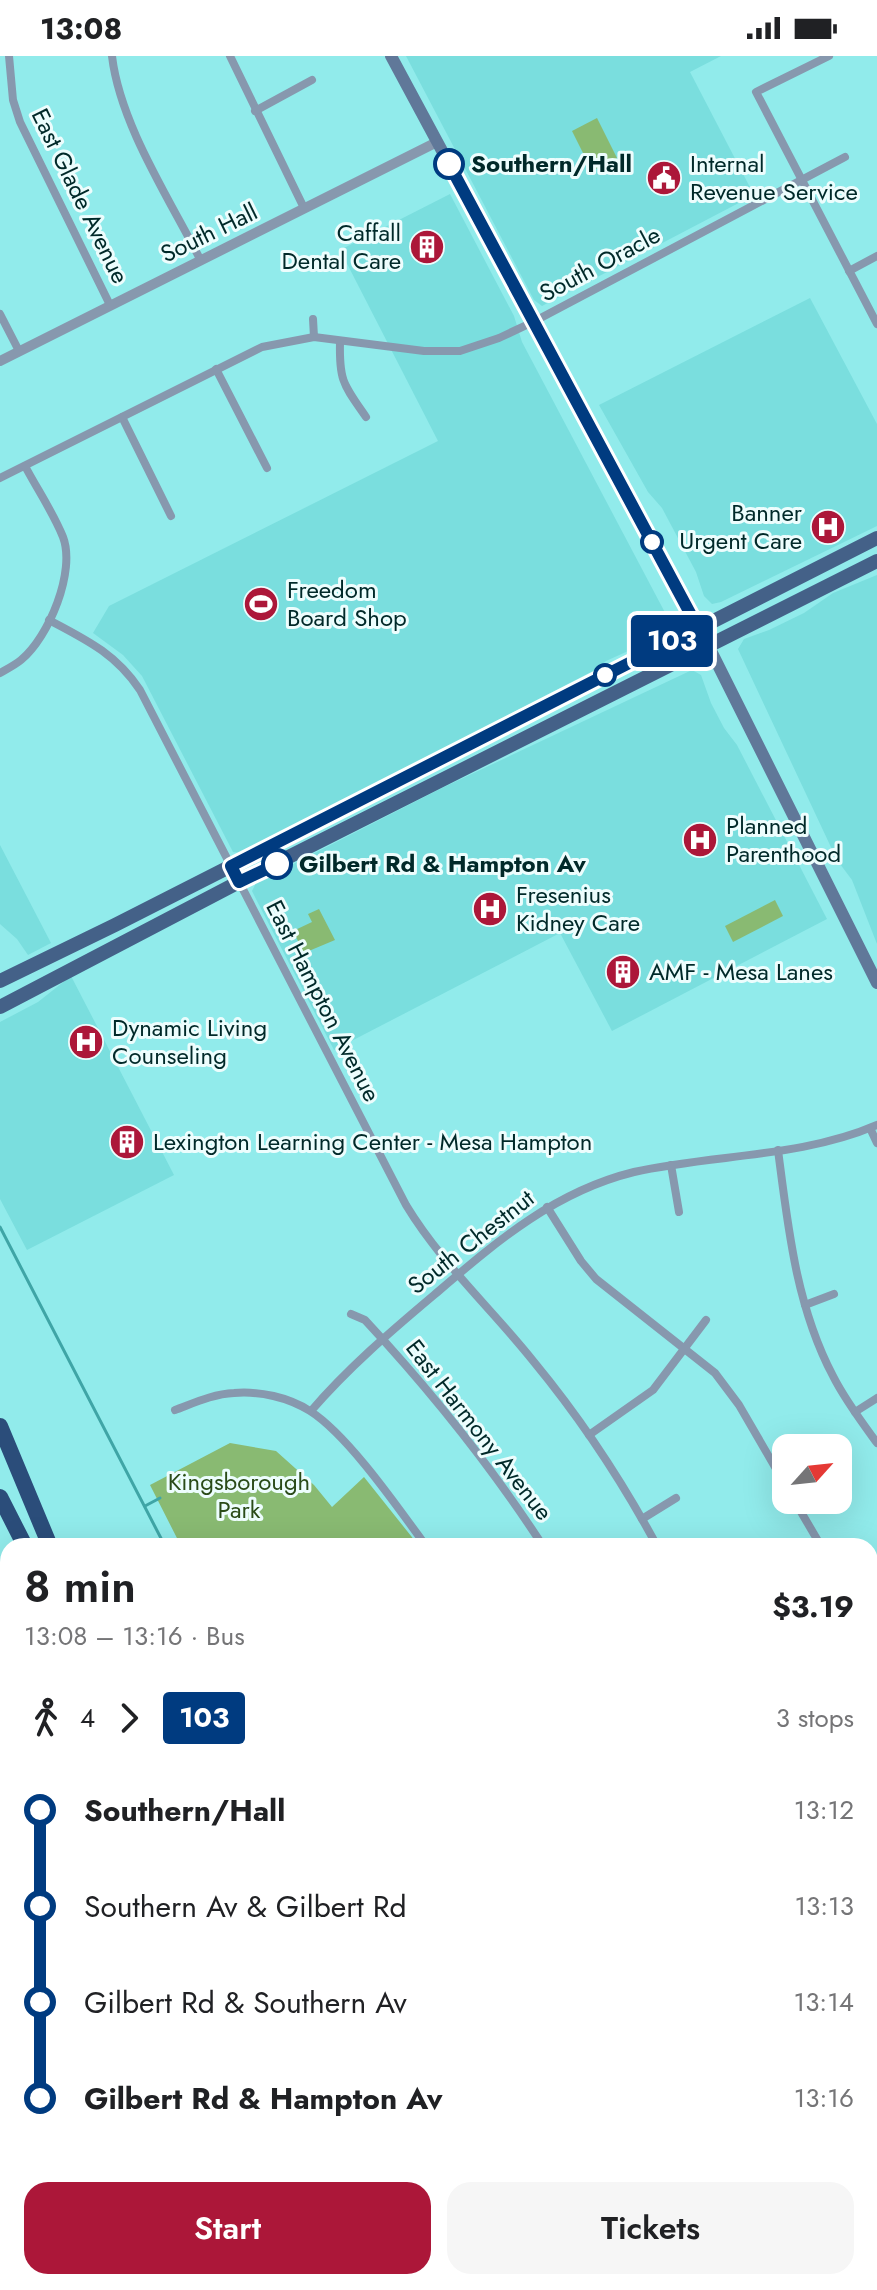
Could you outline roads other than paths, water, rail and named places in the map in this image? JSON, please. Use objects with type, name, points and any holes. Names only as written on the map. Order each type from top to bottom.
[{"type":"highway","points":[[0,1426],[47,1538]]},
{"type":"highway","points":[[0,1497],[21,1538]]},
{"type":"main road","points":[[391,56],[709,647],[877,983]]},
{"type":"main road","points":[[0,981],[877,538]]},
{"type":"main road","points":[[0,1007],[239,882],[877,561]]},
{"type":"street","name":"East Glade Avenue","points":[[9,56],[13,100],[20,122],[110,305]]},
{"type":"street","points":[[112,56],[129,120],[200,259]]},
{"type":"street","points":[[230,56],[304,208]]},
{"type":"street","points":[[829,56],[756,92],[877,324]]},
{"type":"street","points":[[255,111],[312,80]]},
{"type":"street","name":"South Hall","points":[[0,361],[437,142]]},
{"type":"street","name":"South Oracle","points":[[0,478],[262,347],[314,337],[424,351],[460,351],[491,342],[845,157]]},
{"type":"street","points":[[849,271],[877,256]]},
{"type":"street","points":[[0,314],[19,351]]},
{"type":"street","points":[[313,319],[314,337]]},
{"type":"street","points":[[340,342],[342,378],[366,417]]},
{"type":"street","points":[[216,369],[267,468]]},
{"type":"street","points":[[122,417],[171,516]]},
{"type":"street","points":[[0,673],[22,659],[49,620],[67,562],[65,545],[25,466]]},
{"type":"street","name":"East Hampton Avenue","points":[[49,620],[103,650],[130,675],[147,702],[402,1198],[423,1232],[534,1361],[589,1435],[653,1538]]},
{"type":"street","points":[[873,1126],[877,1143]]},
{"type":"street","name":"South Chestnut","points":[[311,1411],[382,1338],[499,1240],[547,1207],[631,1173],[778,1150],[839,1138],[873,1126]]},
{"type":"street","points":[[778,1150],[791,1247],[805,1305],[832,1375],[877,1443]]},
{"type":"street","points":[[671,1165],[679,1212]]},
{"type":"street","points":[[547,1207],[574,1252],[596,1279],[715,1373],[772,1463]]},
{"type":"street","points":[[805,1305],[834,1294]]},
{"type":"street","name":"East Harmony Avenue","points":[[351,1314],[365,1320],[382,1338],[504,1486],[538,1538]]},
{"type":"street","points":[[589,1435],[653,1390],[706,1320]]},
{"type":"street","points":[[175,1410],[233,1393],[272,1396],[311,1411],[365,1466],[420,1538]]},
{"type":"street","points":[[855,1412],[877,1398]]},
{"type":"street","points":[[642,1519],[676,1498]]},
{"type":"street","points":[[802,1514],[816,1538]]},
{"type":"waterway","points":[[0,1227],[161,1538]]},
{"type":"waterway","points":[[145,1506],[160,1498]]},
{"type":"place","name":"Southern/Hall","points":[[449,164]]},
{"type":"place","name":"Internal Revenue Service","points":[[664,178]]},
{"type":"place","name":"Caffall Dental Care","points":[[427,247]]},
{"type":"place","name":"Banner Urgent Care","points":[[828,527]]},
{"type":"place","name":"Freedom Board Shop","points":[[261,604]]},
{"type":"place","name":"Planned Parenthood","points":[[700,840]]},
{"type":"place","name":"Gilbert Rd & Hampton Av","points":[[277,864]]},
{"type":"place","name":"Fresenius Kidney Care","points":[[490,909]]},
{"type":"place","name":"AMF - Mesa Lanes","points":[[623,972]]},
{"type":"place","name":"Dynamic Living Counseling","points":[[86,1042]]},
{"type":"place","name":"Lexington Learning Center - Mesa Hampton","points":[[127,1142]]},
{"type":"park label","name":"Kingsborough Park","points":[[239,1496]]}]
